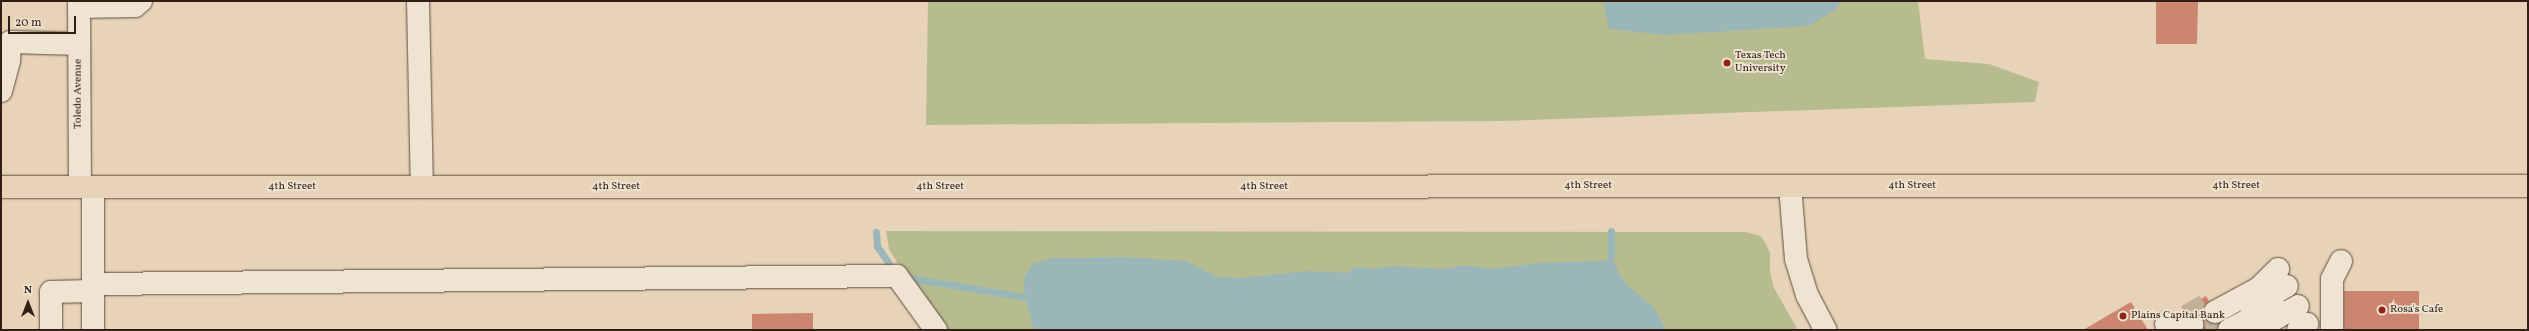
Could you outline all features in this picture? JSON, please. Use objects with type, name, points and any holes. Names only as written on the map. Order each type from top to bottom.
[{"type":"main road","name":"4th Street","points":[[1,186],[2528,186]]},
{"type":"street","points":[[79,4],[135,6],[141,1]]},
{"type":"street","points":[[418,1],[422,187]]},
{"type":"street","name":"Toledo Avenue","points":[[79,4],[79,44],[86,187],[93,288],[93,330]]},
{"type":"street","points":[[1,91],[9,61],[6,42],[79,44]]},
{"type":"street","points":[[1790,186],[1796,259],[1807,295],[1826,330]]},
{"type":"street","points":[[2332,330],[2332,279],[2341,261]]},
{"type":"street","points":[[51,330],[51,292],[93,288],[897,276],[936,330]]},
{"type":"street","points":[[2219,317],[2258,288],[2295,304]]},
{"type":"street","points":[[2219,317],[2295,304]]},
{"type":"street","points":[[2254,330],[2295,304]]},
{"type":"street","points":[[2276,330],[2295,304]]},
{"type":"street","points":[[2163,319],[2178,329],[2189,320]]},
{"type":"green space","points":[[928,1],[1918,1],[1925,59],[1989,64],[2039,82],[2035,102],[1503,121],[926,125]]},
{"type":"green space","points":[[886,231],[1746,232],[1760,236],[1765,242],[1770,253],[1770,272],[1774,288],[1798,330],[942,330],[926,309],[889,249]]},
{"type":"water","points":[[1603,1],[1841,1],[1836,9],[1809,26],[1665,35],[1609,29]]},
{"type":"water","points":[[1125,257],[1186,261],[1217,277],[1241,278],[1308,271],[1348,273],[1354,267],[1372,269],[1393,266],[1444,269],[1464,265],[1492,269],[1539,263],[1603,261],[1611,257],[1624,282],[1654,308],[1666,330],[1034,330],[1025,297],[1024,278],[1032,264],[1054,258]]},
{"type":"building","points":[[2156,1],[2198,1],[2197,44],[2156,44]]},
{"type":"building","name":"Rosa's Cafe","points":[[2344,291],[2419,291],[2419,329],[2344,330]]},
{"type":"building","points":[[2206,296],[2209,301],[2204,306],[2204,318],[2209,323],[2218,324],[2217,330],[2203,330],[2204,322],[2201,316],[2195,313],[2185,314],[2183,310]]},
{"type":"building","name":"Plains Capital Bank","points":[[2131,302],[2148,330],[2083,330]]},
{"type":"building","points":[[813,313],[813,330],[752,330],[752,314]]},
{"type":"waterway","points":[[1611,231],[1611,257]]},
{"type":"waterway","points":[[876,232],[877,246],[895,273]]},
{"type":"waterway","points":[[903,277],[1025,297]]},
{"type":"tunnel","points":[[2186,316],[2210,302]]},
{"type":"tunnel","points":[[2206,330],[2221,322]]},
{"type":"place","name":"Texas Tech University","points":[[1727,63]]},
{"type":"place","name":"Rosa's Cafe","points":[[2382,310]]},
{"type":"place","name":"Plains Capital Bank","points":[[2123,316]]}]
